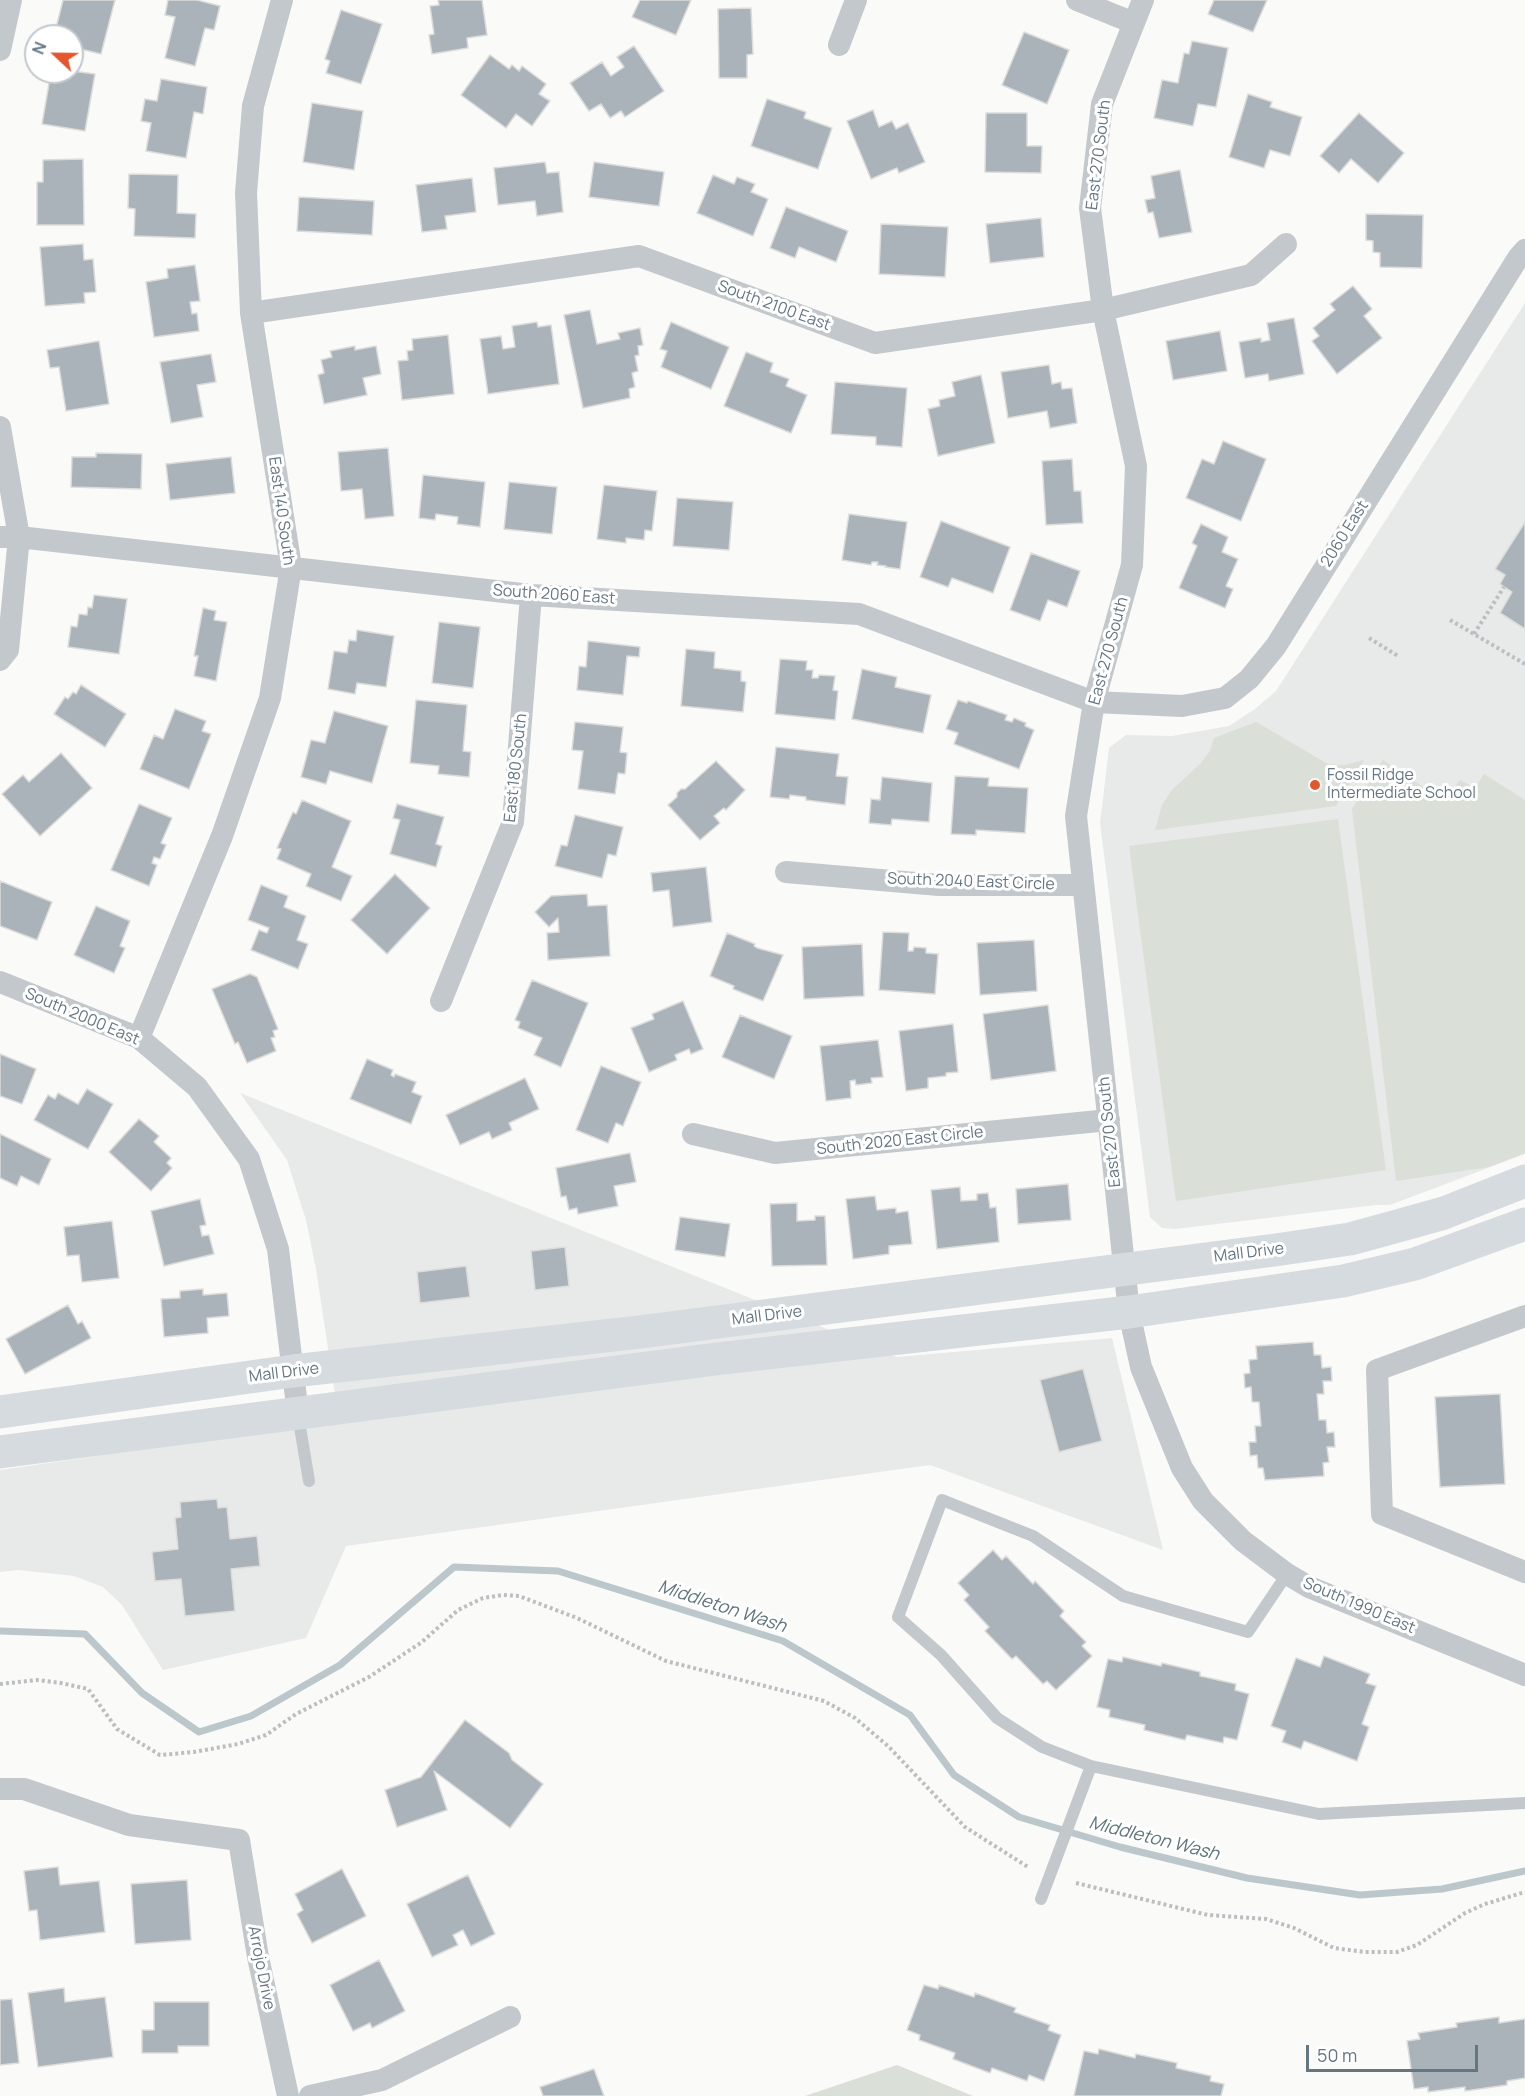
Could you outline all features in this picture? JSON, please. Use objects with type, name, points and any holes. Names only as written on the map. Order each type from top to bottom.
[{"type":"main road","name":"Mall Drive","points":[[0,1412],[293,1371],[640,1332],[1025,1284],[1350,1239],[1444,1213],[1525,1181]]},
{"type":"main road","points":[[0,1452],[716,1359],[1129,1312],[1343,1281],[1415,1264],[1525,1224]]},
{"type":"street","points":[[0,50],[11,0]]},
{"type":"street","name":"East 140 South","points":[[138,1038],[222,836],[270,698],[291,567],[250,313],[246,193],[253,106],[282,0]]},
{"type":"street","points":[[839,45],[856,0]]},
{"type":"street","points":[[1077,0],[1134,23]]},
{"type":"street","name":"East 270 South","points":[[1129,1312],[1076,816],[1094,702],[1131,565],[1136,466],[1103,310],[1090,208],[1102,105],[1143,0]]},
{"type":"street","name":"South 2100 East","points":[[250,313],[639,256],[875,343],[1103,310],[1251,275],[1286,244]]},
{"type":"street","name":"2060 East","points":[[1094,702],[1182,706],[1225,698],[1249,679],[1276,646],[1525,250]]},
{"type":"street","points":[[0,427],[10,537],[8,650],[0,660]]},
{"type":"street","name":"South 2060 East","points":[[10,537],[531,595],[860,614],[1094,702]]},
{"type":"street","name":"East 180 South","points":[[441,1001],[513,822],[531,595]]},
{"type":"street","name":"South 2040 East Circle","points":[[786,872],[939,885],[1083,885]]},
{"type":"street","name":"South 2000 East","points":[[0,982],[138,1038],[197,1088],[249,1159],[278,1249],[298,1414]]},
{"type":"street","name":"South 2020 East Circle","points":[[693,1134],[775,1153],[1109,1120]]},
{"type":"street","name":"South 1990 East","points":[[1129,1312],[1141,1367],[1182,1468],[1203,1502],[1243,1541],[1287,1574],[1310,1587],[1525,1675]]},
{"type":"street","points":[[1525,1316],[1377,1370],[1382,1514],[1525,1572]]},
{"type":"street","name":"Arrojo Drive","points":[[0,1789],[24,1789],[129,1825],[240,1840],[258,1957],[288,2096]]},
{"type":"street","points":[[310,2096],[382,2080],[510,2017]]},
{"type":"lane","points":[[298,1414],[309,1481]]},
{"type":"lane","points":[[1287,1574],[1248,1632],[1123,1596],[1033,1536],[942,1500],[898,1617],[941,1655],[997,1718],[1042,1747],[1091,1766],[1318,1814],[1525,1803]]},
{"type":"lane","points":[[1041,1899],[1091,1766]]},
{"type":"path","points":[[1474,634],[1504,587]]},
{"type":"path","points":[[1450,620],[1525,664]]},
{"type":"path","points":[[1369,638],[1398,656]]},
{"type":"path","points":[[0,1684],[37,1680],[87,1689],[117,1729],[160,1755],[194,1752],[238,1744],[266,1735],[296,1713],[369,1677],[422,1642],[458,1610],[483,1598],[502,1595],[519,1596],[577,1618],[666,1661],[824,1701],[855,1718],[888,1746],[965,1827],[1028,1867]]},
{"type":"path","points":[[1076,1883],[1209,1915],[1266,1919],[1294,1928],[1334,1948],[1365,1952],[1397,1952],[1417,1945],[1465,1913],[1485,1904],[1525,1892]]},
{"type":"shaded area","name":"Fossil Ridge Intermediate School","points":[[1525,303],[1525,1154],[1390,1205],[1175,1229],[1162,1228],[1150,1217],[1100,823],[1109,748],[1126,735],[1172,736],[1229,726],[1255,709],[1276,691]]},
{"type":"shaded area","points":[[1256,722],[1328,764],[1345,765],[1364,760],[1336,806],[1155,830],[1162,805],[1172,790],[1201,763],[1210,751],[1214,738]]},
{"type":"shaded area","points":[[1383,760],[1444,801],[1460,780],[1475,788],[1484,774],[1525,800],[1525,1153],[1489,1167],[1396,1181],[1352,809]]},
{"type":"shaded area","points":[[1338,819],[1386,1170],[1176,1201],[1129,846]]},
{"type":"shaded area","points":[[240,1093],[897,1357],[1112,1338],[1163,1550],[930,1465],[346,1546],[306,1638],[163,1670],[122,1605],[103,1587],[74,1576],[18,1570],[0,1572],[0,1470],[339,1421],[316,1269],[306,1220],[287,1160]]},
{"type":"shaded area","points":[[897,2065],[973,2096],[805,2096]]},
{"type":"building","points":[[63,0],[115,0],[101,54],[84,50],[84,24],[57,24]]},
{"type":"building","points":[[168,0],[197,0],[220,6],[214,30],[205,28],[195,66],[165,58],[175,17],[165,15]]},
{"type":"building","points":[[438,0],[482,0],[487,35],[467,38],[468,48],[432,54],[429,35],[434,34],[430,6],[439,5]]},
{"type":"building","points":[[640,0],[691,0],[676,35],[632,17]]},
{"type":"building","points":[[1214,0],[1267,0],[1253,32],[1208,14]]},
{"type":"building","points":[[751,8],[753,54],[747,55],[747,78],[719,78],[718,9]]},
{"type":"building","points":[[341,10],[382,24],[361,84],[326,73],[330,61],[325,59]]},
{"type":"building","points":[[1024,32],[1069,50],[1047,104],[1002,85]]},
{"type":"building","points":[[1192,41],[1228,48],[1216,107],[1198,104],[1193,126],[1154,118],[1162,80],[1178,83],[1184,53],[1189,54]]},
{"type":"building","points":[[634,46],[664,91],[625,117],[621,111],[610,118],[601,104],[589,111],[570,83],[602,62],[611,76],[624,67],[617,57]]},
{"type":"building","points":[[490,55],[509,69],[512,65],[519,71],[522,66],[546,84],[539,94],[550,101],[532,126],[516,114],[506,128],[461,95]]},
{"type":"building","points":[[84,73],[95,74],[85,131],[42,124],[49,84],[84,84]]},
{"type":"building","points":[[161,79],[207,87],[203,114],[194,112],[186,158],[146,151],[151,123],[141,121],[145,99],[157,101]]},
{"type":"building","points":[[1248,94],[1272,102],[1270,107],[1302,117],[1290,156],[1270,150],[1264,168],[1229,157]]},
{"type":"building","points":[[767,99],[806,112],[804,118],[832,128],[818,169],[751,146]]},
{"type":"building","points":[[312,103],[363,111],[354,170],[303,162]]},
{"type":"building","points":[[873,110],[879,127],[892,121],[896,129],[908,123],[925,162],[899,173],[897,168],[871,179],[847,121]]},
{"type":"building","points":[[986,113],[1027,113],[1027,146],[1042,146],[1041,173],[985,172]]},
{"type":"building","points":[[1359,113],[1404,153],[1378,183],[1351,159],[1339,173],[1320,156]]},
{"type":"building","points":[[83,159],[84,225],[37,225],[37,182],[43,182],[43,160]]},
{"type":"building","points":[[545,162],[547,173],[559,172],[563,212],[537,216],[535,201],[498,205],[494,168]]},
{"type":"building","points":[[594,162],[664,172],[659,206],[589,197]]},
{"type":"building","points":[[1180,170],[1192,232],[1159,238],[1153,212],[1148,213],[1145,200],[1155,198],[1151,176]]},
{"type":"building","points":[[129,174],[178,175],[177,213],[196,214],[195,238],[134,236],[135,209],[128,208]]},
{"type":"building","points":[[713,175],[734,184],[737,177],[755,184],[751,192],[768,199],[753,236],[697,213]]},
{"type":"building","points":[[472,178],[476,212],[445,216],[447,229],[422,232],[416,185]]},
{"type":"building","points":[[299,197],[374,201],[372,235],[297,231]]},
{"type":"building","points":[[786,207],[848,231],[836,262],[799,247],[795,258],[770,248]]},
{"type":"building","points":[[1366,214],[1423,215],[1422,268],[1380,267],[1380,253],[1373,252],[1373,241],[1366,240]]},
{"type":"building","points":[[1041,218],[1044,257],[990,263],[986,224]]},
{"type":"building","points":[[881,224],[948,227],[945,277],[879,274]]},
{"type":"building","points":[[83,244],[84,260],[93,259],[96,292],[84,293],[85,303],[45,306],[40,247]]},
{"type":"building","points":[[195,265],[200,301],[190,302],[192,314],[197,313],[199,331],[154,337],[146,282],[168,278],[167,269]]},
{"type":"building","points":[[1353,286],[1372,309],[1364,316],[1382,338],[1337,374],[1312,341],[1319,336],[1313,328],[1335,310],[1330,304]]},
{"type":"building","points":[[590,310],[597,344],[620,339],[618,333],[640,328],[643,345],[638,346],[639,355],[635,356],[638,371],[632,373],[635,387],[629,389],[630,398],[583,408],[564,315]]},
{"type":"building","points":[[1294,318],[1304,374],[1269,381],[1268,374],[1245,378],[1239,342],[1261,338],[1261,342],[1270,340],[1267,323]]},
{"type":"building","points":[[537,322],[538,327],[551,325],[559,384],[488,394],[480,339],[501,336],[503,349],[515,347],[512,326]]},
{"type":"building","points":[[671,322],[729,347],[711,389],[661,367],[667,351],[660,349]]},
{"type":"building","points":[[1220,331],[1227,371],[1173,380],[1166,341]]},
{"type":"building","points":[[448,335],[454,394],[402,400],[398,361],[408,360],[407,351],[413,350],[412,339]]},
{"type":"building","points":[[99,341],[109,404],[66,411],[59,367],[50,368],[47,350]]},
{"type":"building","points":[[355,346],[355,350],[376,346],[381,374],[363,378],[367,395],[324,404],[318,375],[324,373],[321,360],[332,357],[330,351]]},
{"type":"building","points":[[746,352],[773,363],[770,372],[789,379],[786,386],[807,395],[791,433],[724,406]]},
{"type":"building","points":[[211,354],[216,382],[197,385],[203,417],[171,423],[160,362]]},
{"type":"building","points":[[1049,365],[1052,384],[1061,382],[1062,389],[1072,388],[1077,423],[1050,428],[1047,411],[1008,418],[1001,372]]},
{"type":"building","points":[[981,375],[995,443],[938,456],[928,409],[940,406],[939,400],[955,396],[952,382]]},
{"type":"building","points":[[835,382],[907,388],[902,447],[876,445],[876,437],[831,434]]},
{"type":"building","points":[[1223,441],[1266,459],[1241,521],[1186,498],[1202,459],[1214,464]]},
{"type":"building","points":[[388,448],[394,516],[365,519],[362,489],[341,491],[338,452]]},
{"type":"building","points":[[96,453],[142,454],[141,489],[71,487],[72,457],[96,457]]},
{"type":"building","points":[[231,457],[235,493],[170,500],[166,464]]},
{"type":"building","points":[[1072,459],[1074,491],[1081,491],[1083,523],[1046,525],[1042,461]]},
{"type":"building","points":[[423,475],[485,482],[480,527],[457,524],[458,517],[436,514],[435,520],[419,518]]},
{"type":"building","points":[[509,482],[557,487],[552,534],[504,529]]},
{"type":"building","points":[[604,485],[657,491],[652,531],[645,530],[644,540],[626,538],[626,543],[597,539]]},
{"type":"building","points":[[677,498],[733,502],[729,550],[673,546]]},
{"type":"building","points":[[849,514],[907,522],[900,569],[877,565],[878,562],[872,562],[871,565],[842,560]]},
{"type":"building","points":[[941,521],[1010,547],[993,593],[952,578],[948,587],[920,577]]},
{"type":"building","points":[[1525,522],[1525,629],[1500,613],[1512,592],[1500,584],[1505,575],[1495,569]]},
{"type":"building","points":[[1201,524],[1228,537],[1222,552],[1238,559],[1226,586],[1233,589],[1225,608],[1179,588],[1197,546],[1192,543]]},
{"type":"building","points":[[1031,553],[1080,571],[1067,607],[1048,600],[1040,621],[1010,610]]},
{"type":"building","points":[[94,595],[127,599],[119,654],[68,647],[71,626],[77,627],[79,614],[87,615],[88,607],[92,608]]},
{"type":"building","points":[[203,608],[216,611],[214,620],[227,622],[216,681],[194,676],[198,656],[194,656]]},
{"type":"building","points":[[439,622],[480,627],[473,688],[432,683]]},
{"type":"building","points":[[357,630],[394,636],[386,687],[357,683],[355,694],[328,689],[334,651],[347,653],[349,640],[356,641]]},
{"type":"building","points":[[588,641],[640,647],[639,657],[627,656],[623,695],[577,690],[579,666],[586,667]]},
{"type":"building","points":[[686,649],[715,652],[714,668],[741,671],[741,681],[746,682],[743,712],[681,706]]},
{"type":"building","points":[[780,659],[807,661],[806,670],[813,670],[812,678],[818,678],[819,675],[835,676],[833,690],[838,691],[835,720],[775,714]]},
{"type":"building","points":[[862,669],[897,677],[895,687],[931,695],[923,733],[852,719]]},
{"type":"building","points":[[81,685],[126,714],[105,747],[54,714],[65,697],[68,699],[73,692],[76,694]]},
{"type":"building","points":[[416,700],[467,705],[463,751],[471,752],[469,777],[438,774],[439,766],[410,763]]},
{"type":"building","points":[[958,700],[967,703],[968,701],[1007,715],[1005,720],[1012,722],[1014,718],[1026,723],[1025,726],[1034,730],[1019,769],[954,744],[958,733],[946,729]]},
{"type":"building","points":[[175,709],[206,721],[202,731],[211,734],[189,789],[140,769],[154,735],[163,739]]},
{"type":"building","points":[[334,711],[388,726],[372,783],[330,771],[326,784],[301,777],[311,740],[325,743]]},
{"type":"building","points":[[575,722],[623,727],[620,752],[627,753],[625,774],[618,773],[615,794],[578,789],[583,751],[572,750]]},
{"type":"building","points":[[776,747],[839,754],[836,776],[848,777],[845,805],[806,800],[806,797],[790,795],[789,799],[770,797]]},
{"type":"building","points":[[61,753],[92,788],[40,836],[2,794],[23,775],[29,782]]},
{"type":"building","points":[[716,761],[745,790],[726,810],[724,808],[714,816],[720,823],[700,840],[668,805],[677,797],[681,789],[685,789]]},
{"type":"building","points":[[955,776],[989,778],[988,786],[1028,788],[1025,833],[976,830],[976,835],[951,834]]},
{"type":"building","points":[[882,777],[932,783],[929,822],[892,819],[891,825],[869,823],[871,799],[880,800]]},
{"type":"building","points":[[302,800],[351,821],[332,867],[352,876],[341,901],[306,886],[311,874],[277,859],[281,849],[277,848],[293,812],[296,814]]},
{"type":"building","points":[[139,804],[172,818],[161,843],[166,845],[160,859],[154,857],[152,863],[157,865],[149,886],[111,870]]},
{"type":"building","points":[[397,804],[444,817],[436,844],[442,846],[436,867],[390,854],[400,820],[393,818]]},
{"type":"building","points":[[575,815],[623,827],[616,856],[608,854],[602,878],[555,866],[561,845],[567,846]]},
{"type":"building","points":[[706,867],[712,922],[673,927],[669,890],[653,892],[651,873]]},
{"type":"building","points":[[395,874],[430,908],[387,954],[351,920]]},
{"type":"building","points":[[0,881],[52,902],[37,940],[0,926]]},
{"type":"building","points":[[261,885],[288,896],[284,907],[306,916],[297,940],[308,944],[298,969],[251,950],[259,930],[267,933],[269,928],[248,920]]},
{"type":"building","points":[[587,894],[588,906],[607,905],[610,956],[548,960],[547,933],[559,932],[558,918],[549,927],[535,912],[551,896]]},
{"type":"building","points":[[96,906],[130,921],[120,946],[125,948],[114,973],[74,955]]},
{"type":"building","points":[[883,932],[909,933],[908,951],[913,951],[914,947],[926,948],[926,953],[938,954],[935,994],[879,990]]},
{"type":"building","points":[[727,933],[755,944],[757,948],[783,955],[763,1001],[733,989],[734,986],[710,976]]},
{"type":"building","points":[[1034,940],[1037,991],[980,995],[977,943]]},
{"type":"building","points":[[862,944],[864,996],[804,999],[802,947]]},
{"type":"building","points":[[250,974],[257,977],[278,1029],[273,1031],[275,1037],[271,1038],[276,1051],[247,1063],[238,1042],[235,1044],[212,989]]},
{"type":"building","points":[[532,980],[588,1003],[561,1067],[534,1055],[542,1038],[518,1028],[520,1022],[515,1020]]},
{"type":"building","points":[[683,1001],[703,1049],[691,1054],[689,1049],[675,1055],[677,1060],[649,1072],[631,1028],[654,1019],[652,1014]]},
{"type":"building","points":[[1048,1005],[1056,1071],[991,1080],[983,1014]]},
{"type":"building","points":[[740,1015],[792,1036],[774,1079],[722,1057]]},
{"type":"building","points":[[953,1024],[958,1072],[928,1078],[928,1088],[906,1091],[899,1031]]},
{"type":"building","points":[[878,1040],[883,1077],[871,1078],[872,1083],[856,1085],[855,1080],[850,1081],[851,1098],[826,1101],[820,1046]]},
{"type":"building","points":[[0,1054],[36,1069],[22,1104],[0,1096]]},
{"type":"building","points":[[367,1059],[393,1070],[391,1075],[394,1077],[395,1074],[416,1082],[412,1092],[422,1096],[411,1124],[350,1099]]},
{"type":"building","points":[[601,1066],[641,1082],[623,1126],[616,1123],[608,1143],[576,1130]]},
{"type":"building","points":[[525,1078],[539,1109],[509,1123],[512,1130],[492,1139],[489,1132],[460,1145],[446,1115]]},
{"type":"building","points":[[87,1089],[113,1104],[88,1149],[34,1120],[48,1095],[55,1099],[58,1093],[78,1104]]},
{"type":"building","points":[[139,1119],[159,1136],[154,1142],[171,1158],[167,1163],[172,1168],[151,1191],[109,1152]]},
{"type":"building","points":[[0,1134],[51,1159],[39,1185],[21,1176],[17,1186],[0,1178]]},
{"type":"building","points":[[630,1153],[636,1182],[614,1186],[618,1206],[578,1214],[577,1208],[569,1210],[566,1196],[561,1197],[556,1168]]},
{"type":"building","points":[[1068,1184],[1071,1220],[1018,1224],[1016,1189]]},
{"type":"building","points":[[960,1187],[961,1201],[977,1200],[977,1194],[988,1193],[990,1208],[996,1207],[999,1242],[937,1249],[931,1190]]},
{"type":"building","points":[[875,1196],[877,1210],[896,1208],[896,1213],[908,1211],[912,1244],[889,1246],[889,1254],[853,1259],[846,1199]]},
{"type":"building","points":[[200,1199],[206,1225],[200,1226],[202,1236],[209,1235],[214,1254],[164,1266],[151,1211]]},
{"type":"building","points":[[797,1203],[797,1221],[815,1220],[815,1216],[825,1216],[827,1265],[772,1266],[770,1204]]},
{"type":"building","points":[[680,1217],[730,1224],[725,1257],[675,1250]]},
{"type":"building","points":[[112,1221],[119,1278],[82,1282],[79,1255],[67,1256],[64,1227]]},
{"type":"building","points":[[565,1247],[569,1286],[535,1290],[531,1251]]},
{"type":"building","points":[[466,1266],[470,1297],[420,1303],[417,1272]]},
{"type":"building","points":[[203,1289],[203,1295],[227,1293],[229,1316],[207,1318],[208,1333],[164,1337],[161,1299],[180,1298],[180,1291]]},
{"type":"building","points":[[68,1305],[78,1324],[82,1321],[91,1338],[25,1374],[6,1339]]},
{"type":"building","points":[[1313,1342],[1314,1355],[1321,1355],[1322,1368],[1331,1367],[1332,1381],[1323,1381],[1324,1394],[1317,1394],[1319,1420],[1326,1420],[1327,1433],[1334,1432],[1335,1447],[1327,1447],[1329,1462],[1323,1463],[1324,1476],[1265,1480],[1263,1468],[1258,1468],[1257,1455],[1250,1456],[1249,1442],[1256,1442],[1255,1426],[1261,1426],[1259,1402],[1252,1402],[1251,1387],[1245,1388],[1244,1374],[1250,1373],[1249,1360],[1257,1359],[1256,1346]]},
{"type":"building","points":[[1083,1369],[1102,1441],[1059,1452],[1040,1380]]},
{"type":"building","points":[[1500,1394],[1505,1484],[1440,1487],[1435,1397]]},
{"type":"building","points":[[217,1499],[218,1508],[227,1507],[230,1539],[257,1536],[260,1566],[231,1569],[235,1611],[185,1616],[181,1579],[155,1581],[152,1552],[178,1549],[175,1518],[181,1517],[180,1502]]},
{"type":"building","points":[[993,1550],[1002,1560],[1006,1556],[1033,1584],[1035,1581],[1064,1611],[1060,1616],[1086,1642],[1082,1646],[1092,1656],[1056,1690],[1047,1681],[1043,1684],[1016,1656],[1012,1659],[985,1631],[989,1627],[964,1600],[969,1595],[958,1583]]},
{"type":"building","points":[[1324,1656],[1370,1674],[1366,1683],[1376,1686],[1362,1724],[1369,1727],[1357,1761],[1304,1741],[1301,1749],[1282,1742],[1286,1731],[1271,1726],[1296,1658],[1320,1667]]},
{"type":"building","points":[[1123,1657],[1200,1672],[1200,1676],[1236,1684],[1235,1690],[1249,1694],[1237,1740],[1224,1737],[1223,1743],[1187,1735],[1185,1740],[1144,1730],[1145,1725],[1109,1717],[1110,1710],[1097,1707],[1108,1659],[1122,1662]]},
{"type":"building","points":[[465,1720],[509,1753],[512,1760],[543,1784],[510,1828],[434,1771],[447,1810],[397,1827],[385,1790],[421,1777]]},
{"type":"building","points":[[58,1867],[60,1885],[99,1881],[105,1932],[40,1940],[37,1910],[29,1911],[24,1871]]},
{"type":"building","points":[[342,1869],[366,1916],[312,1943],[297,1914],[303,1910],[295,1894]]},
{"type":"building","points":[[468,1875],[495,1934],[471,1946],[463,1930],[453,1935],[458,1945],[432,1957],[407,1904]]},
{"type":"building","points":[[187,1880],[191,1940],[135,1944],[131,1884]]},
{"type":"building","points":[[379,1960],[405,2011],[372,2028],[370,2023],[353,2031],[330,1985]]},
{"type":"building","points":[[924,1985],[938,1989],[939,1985],[974,1997],[975,1993],[1016,2008],[1014,2012],[1050,2025],[1048,2030],[1061,2035],[1044,2081],[1029,2075],[1027,2081],[992,2068],[990,2073],[953,2059],[955,2053],[919,2040],[920,2035],[907,2030]]},
{"type":"building","points":[[64,1988],[65,2002],[105,1997],[113,2057],[38,2067],[28,1993]]},
{"type":"building","points":[[12,1999],[19,2063],[0,2065],[0,2000]]},
{"type":"building","points":[[154,2002],[209,2002],[209,2046],[178,2046],[178,2053],[142,2053],[142,2030],[154,2030]]},
{"type":"building","points":[[1499,2017],[1499,2023],[1525,2019],[1525,2078],[1507,2081],[1507,2085],[1465,2091],[1465,2087],[1428,2092],[1428,2087],[1414,2089],[1407,2041],[1420,2039],[1418,2033],[1457,2027],[1456,2023]]},
{"type":"building","points":[[1099,2049],[1135,2058],[1136,2054],[1177,2063],[1176,2068],[1211,2076],[1210,2081],[1224,2084],[1221,2096],[1074,2096],[1084,2051],[1098,2054]]},
{"type":"building","points":[[594,2069],[604,2096],[543,2096],[540,2087]]},
{"type":"waterway","name":"Middleton Wash","points":[[0,1631],[85,1634],[142,1693],[199,1732],[251,1716],[340,1665],[454,1567],[558,1571],[783,1641],[910,1715],[954,1775],[1019,1817],[1120,1847],[1247,1878],[1360,1895],[1442,1889],[1525,1871]]},
{"type":"place","name":"Fossil Ridge Intermediate School","points":[[1315,785]]}]
